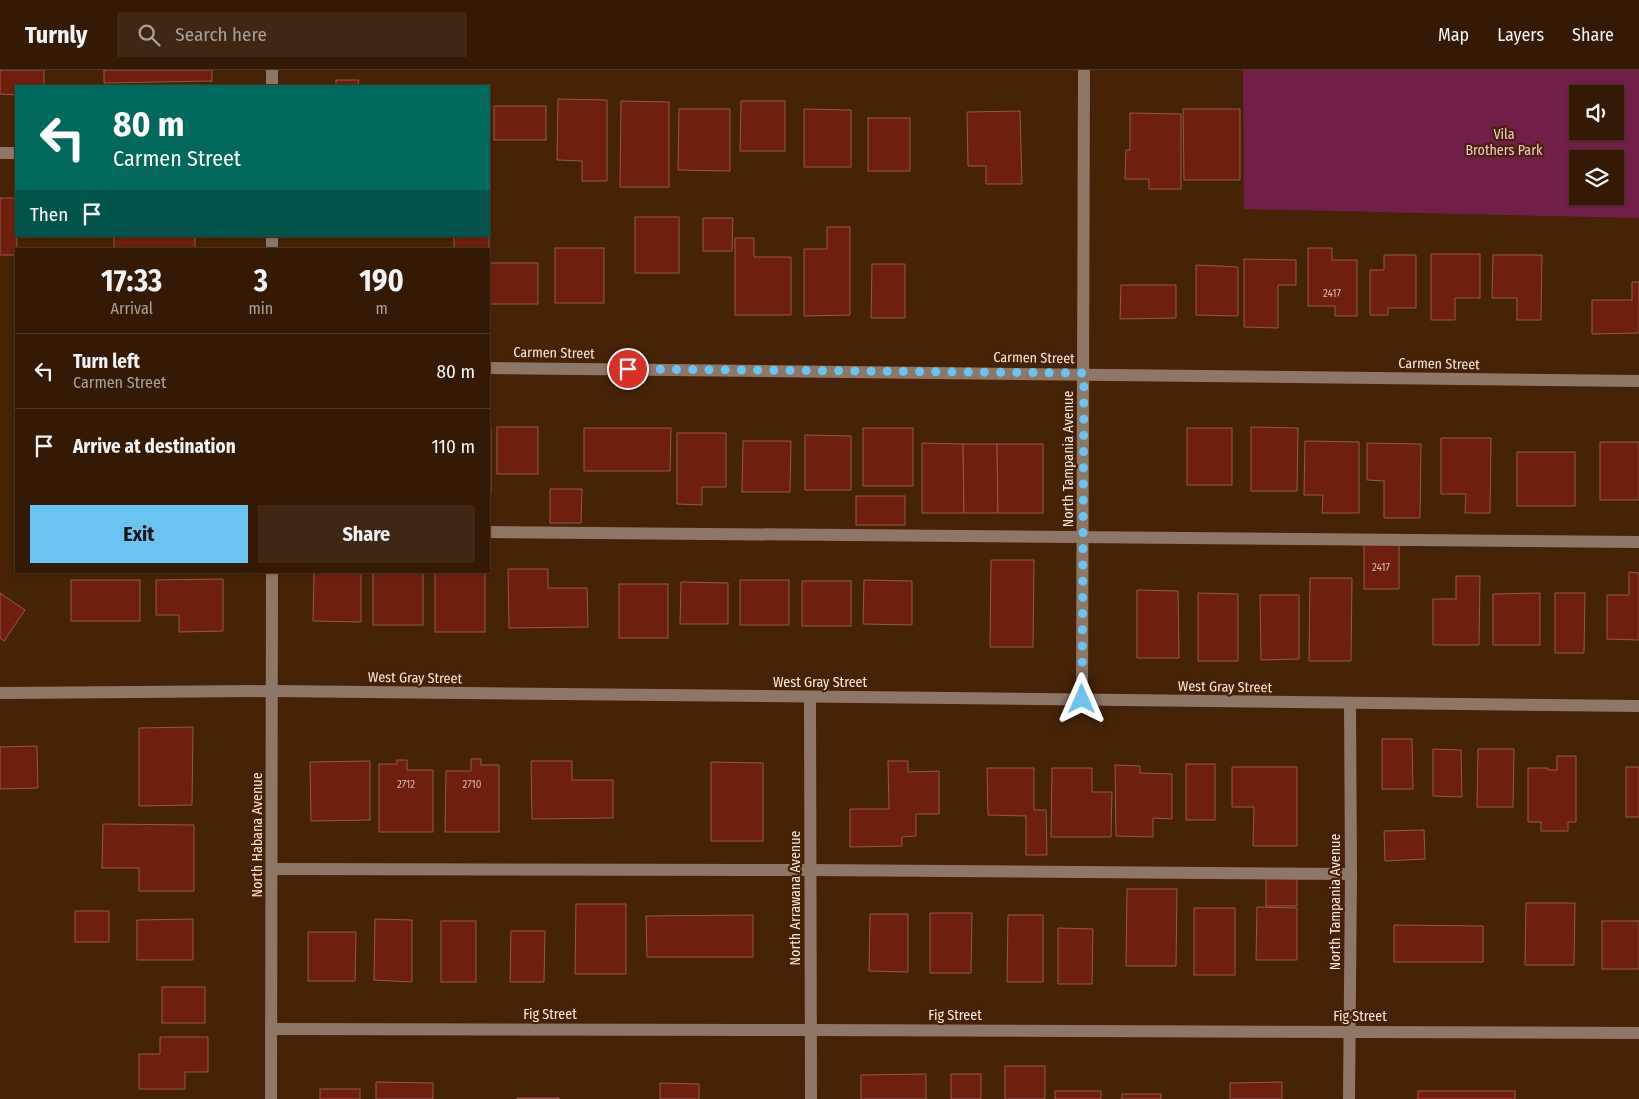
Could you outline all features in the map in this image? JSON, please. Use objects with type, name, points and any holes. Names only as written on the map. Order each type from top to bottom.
[{"type":"street","points":[[272,70],[272,85]]},
{"type":"street","name":"North Tampania Avenue","points":[[1082,699],[1084,70]]},
{"type":"street","points":[[0,153],[15,153]]},
{"type":"street","name":"Carmen Street","points":[[490,368],[1084,373],[1639,381]]},
{"type":"street","points":[[490,532],[1639,542]]},
{"type":"street","name":"North Habana Avenue","points":[[271,1099],[272,573]]},
{"type":"street","name":"West Gray Street","points":[[0,693],[272,691],[1639,706]]},
{"type":"street","name":"North Arrawana Avenue","points":[[810,697],[811,1099]]},
{"type":"street","name":"North Tampania Avenue","points":[[1349,1099],[1350,704]]},
{"type":"street","points":[[272,869],[1351,874]]},
{"type":"street","name":"Fig Street","points":[[272,1029],[1639,1033]]},
{"type":"green space","name":"Vila Brothers Park","points":[[1243,70],[1639,70],[1639,218],[1244,209]]},
{"type":"building","points":[[0,70],[44,70],[44,85],[15,85],[15,95],[0,94]]},
{"type":"building","points":[[104,70],[212,70],[212,81],[104,83]]},
{"type":"building","points":[[336,80],[359,80],[358,85],[336,85]]},
{"type":"building","points":[[558,99],[607,100],[607,181],[582,181],[582,161],[557,160]]},
{"type":"building","points":[[621,101],[669,102],[669,187],[620,187]]},
{"type":"building","points":[[741,101],[785,101],[785,151],[740,151]]},
{"type":"building","points":[[494,106],[546,106],[546,140],[494,140]]},
{"type":"building","points":[[679,109],[730,109],[730,171],[678,170]]},
{"type":"building","points":[[804,109],[851,110],[851,167],[804,167]]},
{"type":"building","points":[[1183,109],[1240,109],[1240,180],[1184,180]]},
{"type":"building","points":[[1020,111],[1022,184],[986,184],[986,166],[968,166],[967,112]]},
{"type":"building","points":[[1130,113],[1181,114],[1181,189],[1149,189],[1149,179],[1125,179],[1126,150],[1130,150]]},
{"type":"building","points":[[868,118],[910,118],[910,171],[868,171]]},
{"type":"building","points":[[0,198],[15,198],[15,237],[17,237],[17,248],[15,248],[15,255],[0,255]]},
{"type":"building","points":[[635,217],[679,217],[679,273],[635,273]]},
{"type":"building","points":[[703,218],[733,218],[732,251],[703,251]]},
{"type":"building","points":[[827,227],[850,227],[850,315],[804,316],[804,249],[827,249]]},
{"type":"building","points":[[114,237],[195,237],[195,248],[114,248]]},
{"type":"building","points":[[454,237],[489,237],[489,248],[454,248]]},
{"type":"building","points":[[735,238],[754,238],[754,257],[791,257],[791,315],[735,315]]},
{"type":"building","points":[[555,248],[604,248],[604,303],[555,303]]},
{"type":"building","points":[[1308,248],[1332,248],[1332,260],[1357,260],[1357,316],[1335,316],[1335,306],[1308,306]]},
{"type":"building","points":[[1431,254],[1480,254],[1480,298],[1455,298],[1455,320],[1431,320]]},
{"type":"building","points":[[1384,255],[1416,255],[1416,308],[1388,308],[1388,315],[1370,315],[1370,270],[1384,270]]},
{"type":"building","points":[[1493,255],[1542,255],[1541,320],[1517,320],[1517,298],[1492,298]]},
{"type":"building","points":[[1244,259],[1296,260],[1296,285],[1278,285],[1278,328],[1244,327]]},
{"type":"building","points":[[490,263],[538,263],[538,304],[490,304]]},
{"type":"building","points":[[872,264],[905,264],[905,318],[871,318]]},
{"type":"building","points":[[1196,265],[1238,267],[1238,316],[1196,315]]},
{"type":"building","points":[[1632,282],[1639,282],[1639,333],[1592,334],[1592,300],[1632,300]]},
{"type":"building","points":[[1121,285],[1176,285],[1176,318],[1120,319]]},
{"type":"building","points":[[497,427],[538,427],[538,474],[497,474]]},
{"type":"building","points":[[1251,427],[1298,428],[1297,491],[1251,491]]},
{"type":"building","points":[[584,428],[671,428],[670,471],[584,471]]},
{"type":"building","points":[[863,428],[913,428],[913,486],[863,486]]},
{"type":"building","points":[[1187,428],[1232,428],[1232,485],[1187,485]]},
{"type":"building","points":[[490,429],[491,429],[490,493]]},
{"type":"building","points":[[677,433],[726,433],[726,487],[702,487],[702,505],[677,504]]},
{"type":"building","points":[[805,435],[851,436],[851,490],[805,490]]},
{"type":"building","points":[[1441,438],[1491,438],[1490,513],[1465,513],[1466,494],[1441,494]]},
{"type":"building","points":[[743,441],[791,441],[790,492],[742,492]]},
{"type":"building","points":[[1305,441],[1359,442],[1359,513],[1322,513],[1323,495],[1304,495]]},
{"type":"building","points":[[1600,442],[1639,442],[1639,500],[1600,500]]},
{"type":"building","points":[[922,443],[963,444],[964,513],[922,513]]},
{"type":"building","points":[[1367,443],[1421,444],[1420,518],[1384,518],[1384,481],[1367,480]]},
{"type":"building","points":[[963,444],[997,444],[998,513],[964,513]]},
{"type":"building","points":[[997,444],[1043,444],[1043,513],[998,513]]},
{"type":"building","points":[[1517,452],[1575,452],[1575,506],[1517,506]]},
{"type":"building","points":[[550,489],[582,489],[581,523],[550,523]]},
{"type":"building","points":[[856,496],[905,496],[905,525],[856,525]]},
{"type":"building","points":[[1364,544],[1399,545],[1399,589],[1364,589]]},
{"type":"building","points":[[991,560],[1034,560],[1033,647],[990,647]]},
{"type":"building","points":[[508,569],[548,569],[548,588],[587,588],[588,627],[509,628]]},
{"type":"building","points":[[1629,572],[1639,573],[1639,640],[1607,639],[1607,595],[1629,595]]},
{"type":"building","points":[[314,573],[361,573],[361,622],[313,621]]},
{"type":"building","points":[[373,573],[423,573],[423,625],[373,625]]},
{"type":"building","points":[[435,573],[485,573],[485,632],[435,632]]},
{"type":"building","points":[[1456,576],[1480,576],[1479,645],[1433,645],[1433,599],[1456,599]]},
{"type":"building","points":[[1310,578],[1352,578],[1351,661],[1309,661]]},
{"type":"building","points":[[223,579],[223,631],[179,632],[179,615],[156,615],[156,580]]},
{"type":"building","points":[[71,580],[140,580],[140,621],[71,621]]},
{"type":"building","points":[[740,580],[789,580],[789,625],[740,625]]},
{"type":"building","points":[[864,580],[912,581],[912,625],[863,624]]},
{"type":"building","points":[[802,581],[851,581],[851,626],[802,626]]},
{"type":"building","points":[[681,582],[728,583],[728,624],[680,624]]},
{"type":"building","points":[[619,584],[668,584],[668,638],[619,638]]},
{"type":"building","points":[[1137,590],[1178,591],[1179,658],[1137,658]]},
{"type":"building","points":[[0,593],[25,610],[4,641],[0,638]]},
{"type":"building","points":[[1198,593],[1238,594],[1238,661],[1198,661]]},
{"type":"building","points":[[1540,593],[1540,645],[1493,645],[1493,594]]},
{"type":"building","points":[[1555,593],[1585,593],[1584,653],[1555,653]]},
{"type":"building","points":[[1260,595],[1299,595],[1299,659],[1261,660]]},
{"type":"building","points":[[193,727],[192,805],[139,806],[139,728]]},
{"type":"building","points":[[1382,739],[1412,739],[1413,789],[1382,789]]},
{"type":"building","points":[[37,746],[38,788],[0,789],[0,747]]},
{"type":"building","points":[[1433,749],[1461,750],[1462,797],[1433,796]]},
{"type":"building","points":[[1478,749],[1514,749],[1513,807],[1477,807]]},
{"type":"building","points":[[1557,756],[1576,756],[1576,822],[1568,822],[1568,831],[1541,831],[1541,822],[1528,822],[1528,768],[1557,770]]},
{"type":"building","points":[[471,759],[481,759],[481,765],[499,765],[499,832],[445,832],[446,771],[471,771]]},
{"type":"building","points":[[397,760],[407,760],[407,770],[433,770],[433,832],[379,832],[379,764],[397,764]]},
{"type":"building","points":[[370,761],[370,820],[311,821],[310,762]]},
{"type":"building","points":[[531,761],[572,761],[572,780],[613,780],[613,818],[532,819]]},
{"type":"building","points":[[888,761],[908,761],[908,772],[939,771],[939,814],[916,814],[916,836],[902,837],[902,846],[850,847],[850,809],[889,809]]},
{"type":"building","points":[[711,762],[763,763],[763,841],[711,841]]},
{"type":"building","points":[[1186,764],[1215,764],[1215,820],[1186,820]]},
{"type":"building","points":[[1115,765],[1140,766],[1140,773],[1172,774],[1172,819],[1153,818],[1153,837],[1116,836]]},
{"type":"building","points":[[1232,767],[1297,767],[1297,846],[1253,846],[1254,807],[1232,807]]},
{"type":"building","points":[[1626,767],[1639,767],[1639,817],[1626,817]]},
{"type":"building","points":[[987,768],[1034,768],[1034,810],[1046,810],[1047,855],[1026,855],[1026,816],[988,815]]},
{"type":"building","points":[[1052,768],[1092,768],[1092,792],[1112,792],[1111,837],[1051,837]]},
{"type":"building","points":[[103,824],[194,825],[194,891],[139,891],[139,868],[102,868]]},
{"type":"building","points":[[1424,830],[1425,859],[1385,861],[1384,831]]},
{"type":"building","points":[[1266,877],[1297,877],[1297,906],[1266,906]]},
{"type":"building","points":[[1127,889],[1177,889],[1176,966],[1126,966]]},
{"type":"building","points":[[1526,903],[1575,903],[1574,965],[1525,965]]},
{"type":"building","points":[[576,904],[626,904],[626,974],[575,974]]},
{"type":"building","points":[[1257,907],[1297,908],[1297,960],[1256,960]]},
{"type":"building","points":[[1194,908],[1235,908],[1235,975],[1194,975]]},
{"type":"building","points":[[75,911],[109,911],[109,942],[75,942]]},
{"type":"building","points":[[930,913],[972,913],[971,973],[930,973]]},
{"type":"building","points":[[870,914],[908,914],[908,972],[869,971]]},
{"type":"building","points":[[753,915],[753,957],[647,957],[646,916]]},
{"type":"building","points":[[1008,915],[1043,915],[1043,982],[1007,982]]},
{"type":"building","points":[[193,919],[193,960],[137,960],[137,920]]},
{"type":"building","points":[[375,919],[412,920],[412,982],[374,980]]},
{"type":"building","points":[[441,921],[476,921],[476,982],[441,982]]},
{"type":"building","points":[[1602,921],[1639,921],[1639,969],[1602,969]]},
{"type":"building","points":[[1394,925],[1483,926],[1483,962],[1394,962]]},
{"type":"building","points":[[1058,928],[1093,929],[1092,984],[1058,984]]},
{"type":"building","points":[[511,931],[545,931],[544,982],[510,982]]},
{"type":"building","points":[[308,932],[356,932],[355,981],[308,981]]},
{"type":"building","points":[[162,987],[205,987],[205,1023],[162,1023]]},
{"type":"building","points":[[160,1037],[208,1037],[208,1072],[185,1072],[185,1089],[139,1089],[139,1054],[160,1054]]},
{"type":"building","points":[[1005,1066],[1045,1066],[1045,1099],[1005,1099]]},
{"type":"building","points":[[926,1074],[926,1099],[861,1099],[861,1075]]},
{"type":"building","points":[[951,1074],[981,1074],[981,1099],[951,1099]]},
{"type":"building","points":[[376,1082],[433,1083],[433,1099],[376,1099]]},
{"type":"building","points":[[1282,1082],[1282,1099],[1230,1099],[1230,1083]]},
{"type":"building","points":[[660,1083],[699,1084],[699,1099],[660,1099]]},
{"type":"building","points":[[320,1089],[360,1089],[360,1099],[320,1099]]},
{"type":"building","points":[[1055,1091],[1101,1091],[1101,1099],[1055,1099]]},
{"type":"building","points":[[1418,1091],[1515,1091],[1515,1099],[1418,1099]]},
{"type":"building","points":[[1122,1094],[1161,1094],[1161,1099],[1122,1099]]},
{"type":"building","points":[[559,1098],[559,1099],[517,1099]]},
{"type":"route","points":[[628,369],[1084,373],[1082,699]]}]
